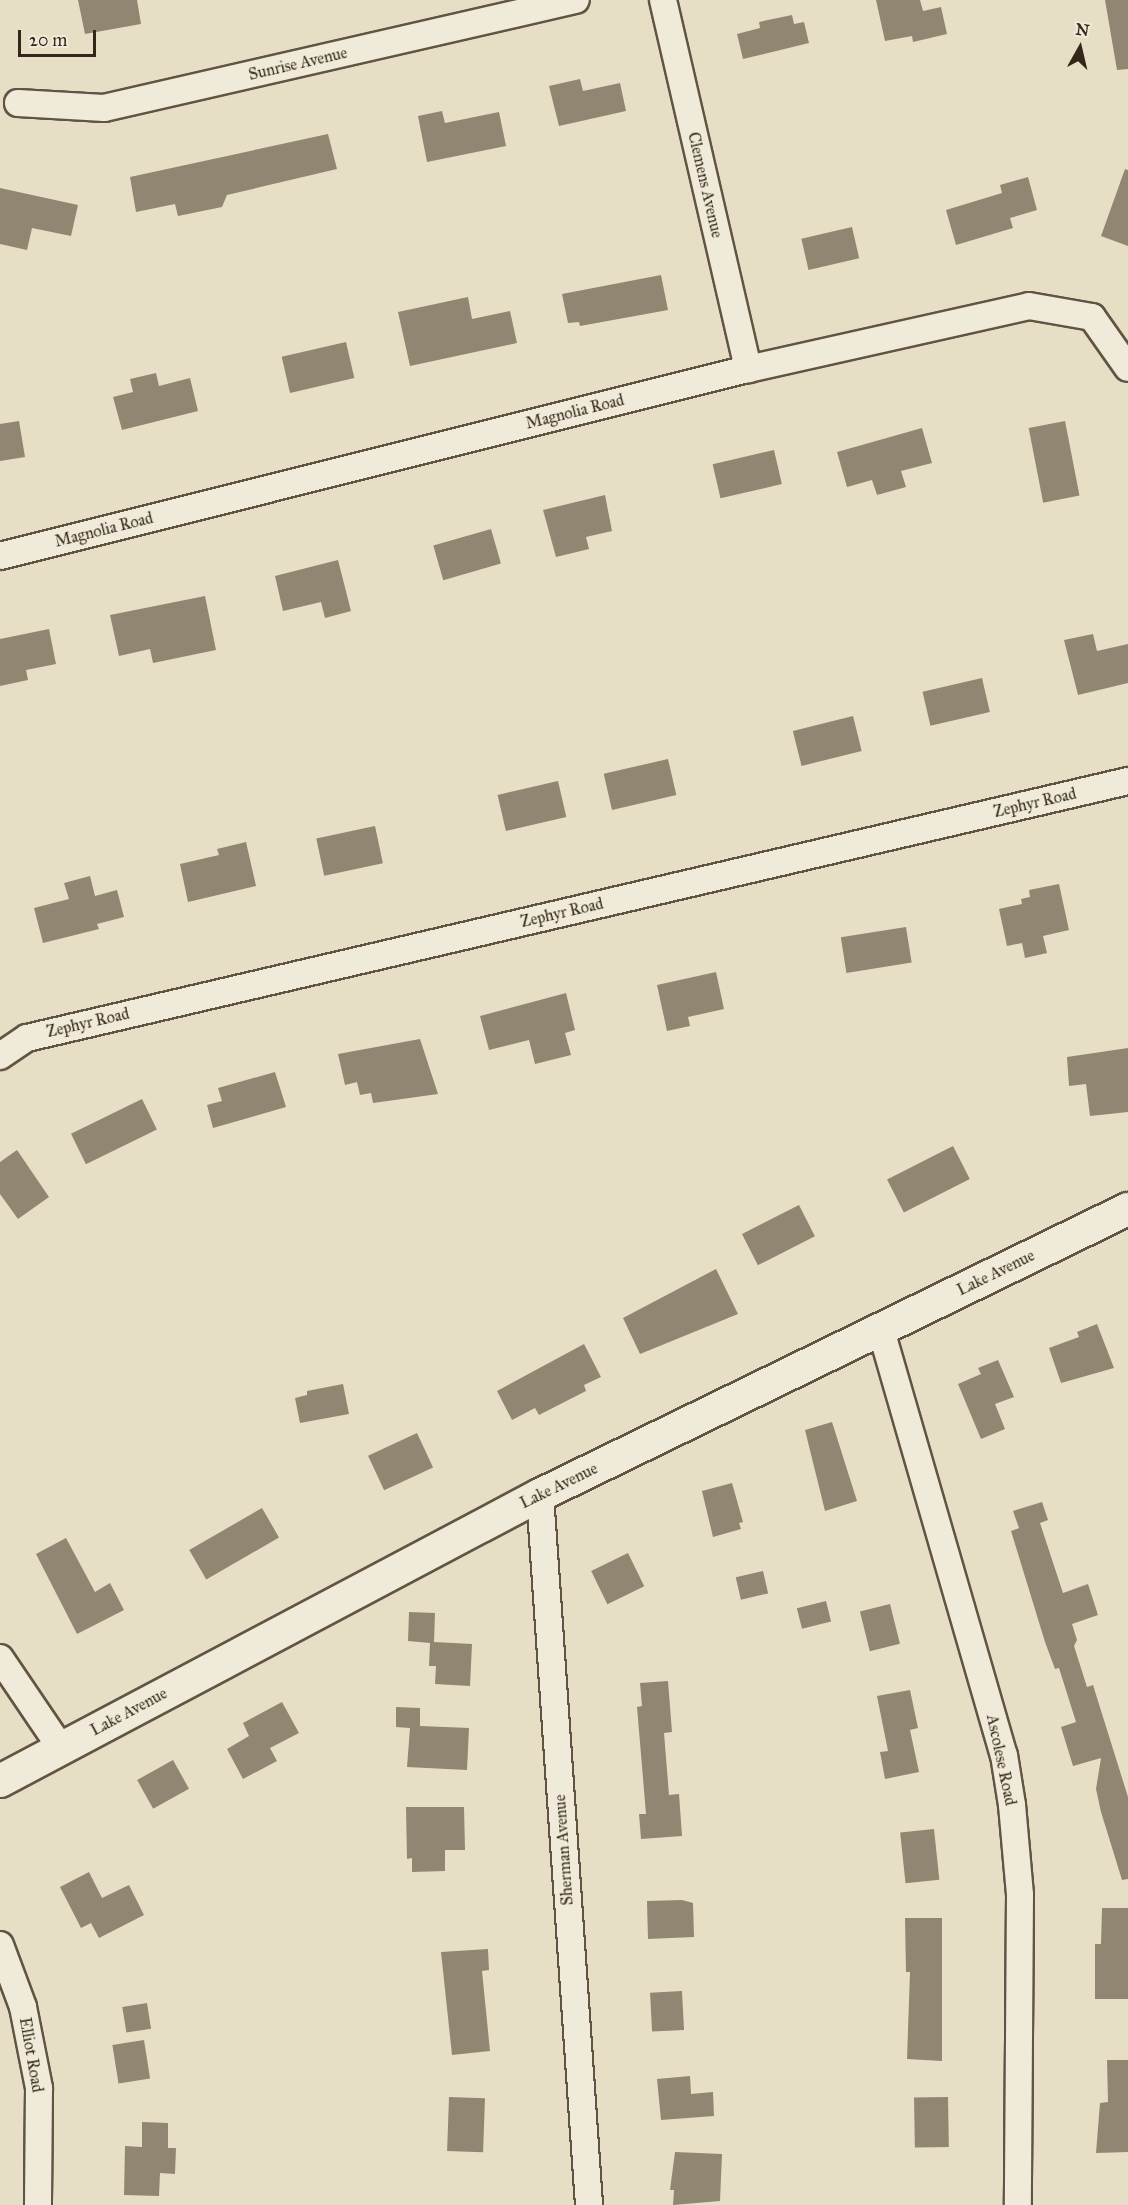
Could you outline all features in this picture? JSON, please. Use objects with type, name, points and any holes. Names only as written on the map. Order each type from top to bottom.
[{"type":"street","name":"Sunrise Avenue","points":[[18,104],[104,108],[576,0]]},
{"type":"street","name":"Clemens Avenue","points":[[663,0],[748,369]]},
{"type":"street","name":"Magnolia Road","points":[[0,556],[748,369],[1029,306],[1092,317],[1128,368]]},
{"type":"street","name":"Zephyr Road","points":[[0,1056],[27,1038],[1128,781]]},
{"type":"street","name":"Lake Avenue","points":[[0,1781],[540,1495],[1128,1209]]},
{"type":"street","name":"Ascolese Road","points":[[881,1330],[1004,1755],[1012,1805],[1020,1895],[1018,2205]]},
{"type":"street","name":"Sherman Avenue","points":[[540,1495],[589,2205]]},
{"type":"street","points":[[0,1658],[61,1748]]},
{"type":"street","name":"Elliot Road","points":[[0,1945],[23,2007],[39,2088],[38,2205]]},
{"type":"building","points":[[78,0],[137,0],[141,24],[85,34]]},
{"type":"building","points":[[876,0],[920,0],[923,11],[941,7],[947,34],[913,42],[912,36],[885,41]]},
{"type":"building","points":[[1105,0],[1128,0],[1128,69],[1117,70]]},
{"type":"building","points":[[792,15],[794,24],[804,22],[809,43],[743,59],[737,34],[760,28],[759,22]]},
{"type":"building","points":[[580,79],[583,91],[620,83],[626,111],[559,126],[549,86]]},
{"type":"building","points":[[442,111],[445,123],[499,112],[506,146],[427,162],[418,116]]},
{"type":"building","points":[[328,134],[337,169],[227,195],[222,207],[178,216],[175,204],[136,212],[130,177]]},
{"type":"building","points":[[1125,169],[1128,170],[1128,246],[1101,236]]},
{"type":"building","points":[[1028,177],[1037,210],[1010,218],[1013,228],[956,245],[946,210],[1002,193],[1000,185]]},
{"type":"building","points":[[0,188],[78,205],[71,236],[32,228],[27,250],[0,244]]},
{"type":"building","points":[[852,227],[859,258],[809,270],[801,239]]},
{"type":"building","points":[[661,275],[668,310],[580,326],[579,322],[568,323],[562,294]]},
{"type":"building","points":[[468,297],[472,319],[510,311],[517,343],[410,366],[398,312]]},
{"type":"building","points":[[346,342],[354,378],[290,393],[282,357]]},
{"type":"building","points":[[156,373],[159,386],[190,378],[198,411],[122,430],[113,397],[133,392],[130,379]]},
{"type":"building","points":[[19,421],[25,457],[0,461],[0,424]]},
{"type":"building","points":[[1065,421],[1080,496],[1043,503],[1029,428]]},
{"type":"building","points":[[922,428],[932,463],[901,471],[906,487],[877,495],[872,480],[847,487],[837,452]]},
{"type":"building","points":[[774,450],[782,484],[720,498],[713,464]]},
{"type":"building","points":[[605,495],[612,531],[586,537],[589,549],[556,557],[543,510]]},
{"type":"building","points":[[491,529],[501,564],[443,580],[433,546]]},
{"type":"building","points":[[338,560],[351,611],[325,618],[321,602],[283,611],[275,576]]},
{"type":"building","points":[[205,596],[216,650],[153,663],[150,649],[119,656],[110,615]]},
{"type":"building","points":[[49,629],[56,664],[26,670],[28,680],[0,686],[0,639]]},
{"type":"building","points":[[1093,634],[1097,651],[1128,644],[1128,683],[1078,695],[1064,640]]},
{"type":"building","points":[[982,678],[990,712],[930,726],[923,692]]},
{"type":"building","points":[[853,716],[862,751],[802,766],[793,731]]},
{"type":"building","points":[[668,759],[676,795],[612,810],[604,774]]},
{"type":"building","points":[[558,781],[566,817],[506,831],[498,795]]},
{"type":"building","points":[[375,826],[383,863],[324,876],[316,838]]},
{"type":"building","points":[[246,842],[256,886],[188,902],[180,864],[219,855],[217,849]]},
{"type":"building","points":[[90,876],[95,896],[117,890],[124,917],[97,924],[99,929],[43,943],[34,908],[69,899],[64,883]]},
{"type":"building","points":[[1059,884],[1069,930],[1043,936],[1047,953],[1025,958],[1022,943],[1007,946],[999,909],[1022,904],[1021,899],[1030,897],[1029,890]]},
{"type":"building","points":[[906,927],[912,963],[846,973],[841,937]]},
{"type":"building","points":[[716,972],[724,1009],[688,1017],[690,1026],[667,1031],[657,985]]},
{"type":"building","points":[[566,993],[575,1030],[565,1033],[571,1055],[535,1064],[529,1040],[489,1050],[480,1016]]},
{"type":"building","points":[[420,1039],[438,1094],[373,1103],[371,1093],[360,1095],[357,1082],[345,1085],[338,1054]]},
{"type":"building","points":[[1128,1048],[1128,1112],[1090,1116],[1086,1084],[1069,1086],[1067,1057]]},
{"type":"building","points":[[275,1072],[286,1107],[213,1128],[207,1105],[222,1101],[218,1088]]},
{"type":"building","points":[[142,1099],[157,1130],[86,1164],[71,1134]]},
{"type":"building","points":[[953,1146],[970,1179],[904,1213],[887,1180]]},
{"type":"building","points":[[17,1150],[49,1197],[18,1219],[0,1194],[0,1162]]},
{"type":"building","points":[[799,1205],[815,1236],[758,1265],[742,1234]]},
{"type":"building","points":[[716,1269],[738,1314],[640,1354],[623,1318]]},
{"type":"building","points":[[1097,1324],[1114,1368],[1061,1383],[1049,1348],[1079,1337],[1077,1332]]},
{"type":"building","points":[[584,1344],[601,1377],[584,1385],[586,1391],[539,1415],[535,1408],[512,1420],[497,1391]]},
{"type":"building","points":[[998,1360],[1014,1397],[995,1404],[1005,1429],[981,1439],[958,1384],[981,1374],[978,1368]]},
{"type":"building","points":[[343,1384],[349,1414],[300,1423],[295,1398],[307,1395],[307,1391]]},
{"type":"building","points":[[832,1422],[857,1501],[825,1511],[805,1430]]},
{"type":"building","points":[[417,1433],[433,1467],[384,1490],[368,1456]]},
{"type":"building","points":[[732,1483],[743,1522],[739,1523],[741,1529],[713,1537],[702,1491]]},
{"type":"building","points":[[1042,1502],[1048,1520],[1040,1523],[1063,1593],[1088,1584],[1098,1615],[1072,1624],[1077,1640],[1074,1646],[1087,1687],[1093,1685],[1128,1797],[1128,1879],[1122,1880],[1101,1812],[1096,1789],[1101,1758],[1073,1766],[1061,1727],[1076,1722],[1059,1668],[1055,1669],[1045,1642],[1011,1531],[1019,1528],[1013,1511]]},
{"type":"building","points":[[262,1508],[279,1537],[206,1579],[189,1550]]},
{"type":"building","points":[[66,1538],[95,1592],[110,1583],[124,1610],[77,1634],[36,1554]]},
{"type":"building","points":[[628,1553],[644,1586],[607,1604],[591,1571]]},
{"type":"building","points":[[763,1571],[768,1593],[741,1600],[736,1577]]},
{"type":"building","points":[[826,1601],[831,1621],[802,1629],[797,1608]]},
{"type":"building","points":[[890,1604],[900,1644],[870,1651],[860,1611]]},
{"type":"building","points":[[409,1612],[435,1613],[434,1642],[472,1644],[470,1686],[435,1684],[436,1666],[429,1666],[430,1643],[408,1641]]},
{"type":"building","points":[[668,1681],[672,1732],[664,1733],[669,1795],[679,1794],[682,1836],[641,1839],[639,1814],[646,1814],[637,1707],[642,1706],[640,1683]]},
{"type":"building","points":[[910,1690],[918,1728],[910,1730],[919,1772],[885,1779],[880,1752],[888,1751],[877,1696]]},
{"type":"building","points":[[282,1702],[299,1733],[270,1748],[277,1761],[243,1779],[227,1749],[249,1736],[243,1723]]},
{"type":"building","points":[[396,1707],[420,1708],[420,1726],[469,1728],[467,1770],[407,1767],[410,1728],[396,1727]]},
{"type":"building","points":[[173,1760],[189,1789],[153,1809],[137,1780]]},
{"type":"building","points":[[406,1807],[464,1807],[465,1850],[445,1850],[445,1871],[412,1872],[412,1858],[407,1859]]},
{"type":"building","points":[[934,1829],[939,1880],[906,1883],[900,1833]]},
{"type":"building","points":[[89,1872],[102,1898],[129,1885],[144,1915],[99,1938],[91,1923],[81,1928],[60,1887]]},
{"type":"building","points":[[682,1900],[693,1903],[694,1937],[648,1939],[647,1901]]},
{"type":"building","points":[[1102,1908],[1128,1908],[1128,1999],[1095,1999],[1095,1944],[1101,1944]]},
{"type":"building","points":[[905,1918],[942,1918],[942,2061],[907,2059],[910,1972],[906,1972]]},
{"type":"building","points":[[488,1949],[489,1970],[482,1971],[490,2051],[452,2055],[441,1952]]},
{"type":"building","points":[[682,1991],[684,2030],[652,2032],[650,1993]]},
{"type":"building","points":[[147,2003],[151,2029],[126,2033],[122,2007]]},
{"type":"building","points":[[144,2040],[150,2079],[118,2084],[112,2045]]},
{"type":"building","points":[[1107,2060],[1128,2060],[1128,2152],[1096,2153],[1100,2103],[1108,2102]]},
{"type":"building","points":[[690,2076],[691,2094],[713,2092],[714,2116],[661,2120],[657,2079]]},
{"type":"building","points":[[449,2097],[485,2098],[483,2152],[447,2151]]},
{"type":"building","points":[[948,2097],[949,2147],[915,2148],[914,2098]]},
{"type":"building","points":[[142,2122],[168,2123],[168,2148],[176,2148],[175,2174],[160,2173],[159,2196],[124,2195],[125,2146],[142,2147]]},
{"type":"building","points":[[675,2152],[722,2154],[720,2201],[673,2205],[674,2190],[670,2190]]}]
